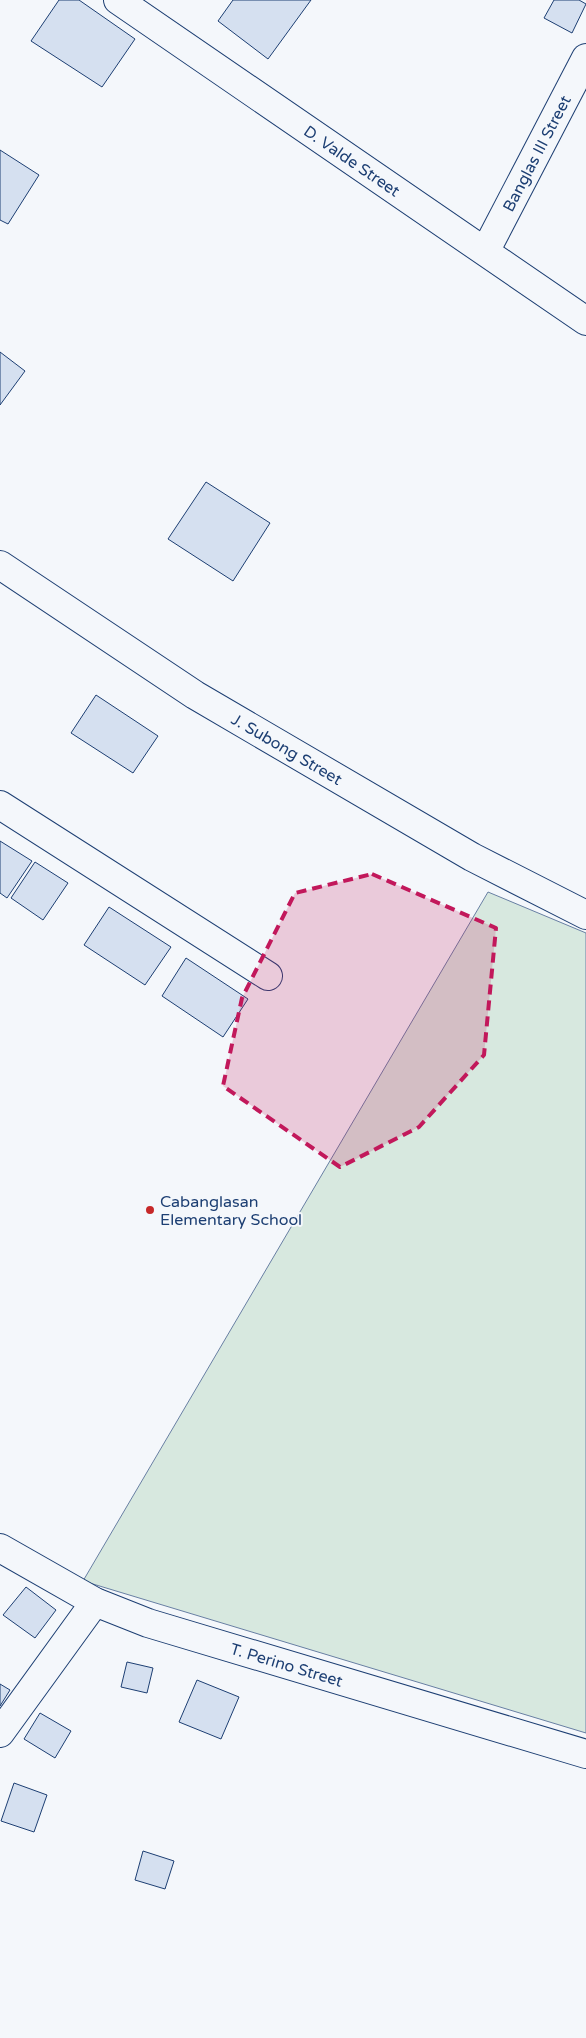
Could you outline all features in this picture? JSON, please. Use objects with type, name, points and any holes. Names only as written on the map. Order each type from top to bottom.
[{"type":"street","name":"D. Valde Street","points":[[118,0],[486,250],[586,321]]},
{"type":"street","name":"Banglas III Street","points":[[486,250],[586,58]]},
{"type":"street","name":"J. Subong Street","points":[[0,565],[195,695],[472,857],[586,915]]},
{"type":"street","points":[[0,806],[268,976]]},
{"type":"street","name":"T. Perino Street","points":[[0,1548],[95,1602],[148,1623],[586,1754]]},
{"type":"street","points":[[0,1733],[95,1602]]},
{"type":"highlighted area","points":[[372,874],[496,928],[484,1055],[419,1127],[340,1167],[223,1086],[242,998],[295,893]]},
{"type":"shaded area","points":[[488,892],[586,933],[586,1733],[83,1581]]},
{"type":"building","points":[[59,0],[79,0],[135,39],[102,87],[31,41]]},
{"type":"building","points":[[233,0],[311,0],[268,59],[218,21]]},
{"type":"building","points":[[554,0],[579,0],[586,4],[572,33],[544,18]]},
{"type":"building","points":[[0,150],[39,175],[8,224],[0,220]]},
{"type":"building","points":[[0,352],[25,371],[0,405]]},
{"type":"building","points":[[206,482],[270,523],[233,581],[168,539]]},
{"type":"building","points":[[96,695],[158,736],[133,773],[71,733]]},
{"type":"building","points":[[0,841],[32,861],[7,898],[0,893]]},
{"type":"building","points":[[35,862],[68,883],[43,920],[11,898]]},
{"type":"building","points":[[109,907],[171,947],[145,985],[84,945]]},
{"type":"building","points":[[186,958],[248,999],[223,1037],[162,996]]},
{"type":"building","points":[[26,1587],[56,1610],[35,1638],[3,1615]]},
{"type":"building","points":[[127,1662],[153,1668],[147,1693],[121,1687]]},
{"type":"building","points":[[197,1680],[239,1697],[221,1739],[179,1722]]},
{"type":"building","points":[[0,1684],[10,1690],[0,1706]]},
{"type":"building","points":[[40,1713],[71,1731],[55,1758],[24,1739]]},
{"type":"building","points":[[14,1783],[47,1795],[34,1832],[1,1821]]},
{"type":"building","points":[[143,1851],[174,1861],[165,1889],[135,1880]]},
{"type":"place","name":"Cabanglasan Elementary School","points":[[150,1210]]}]
